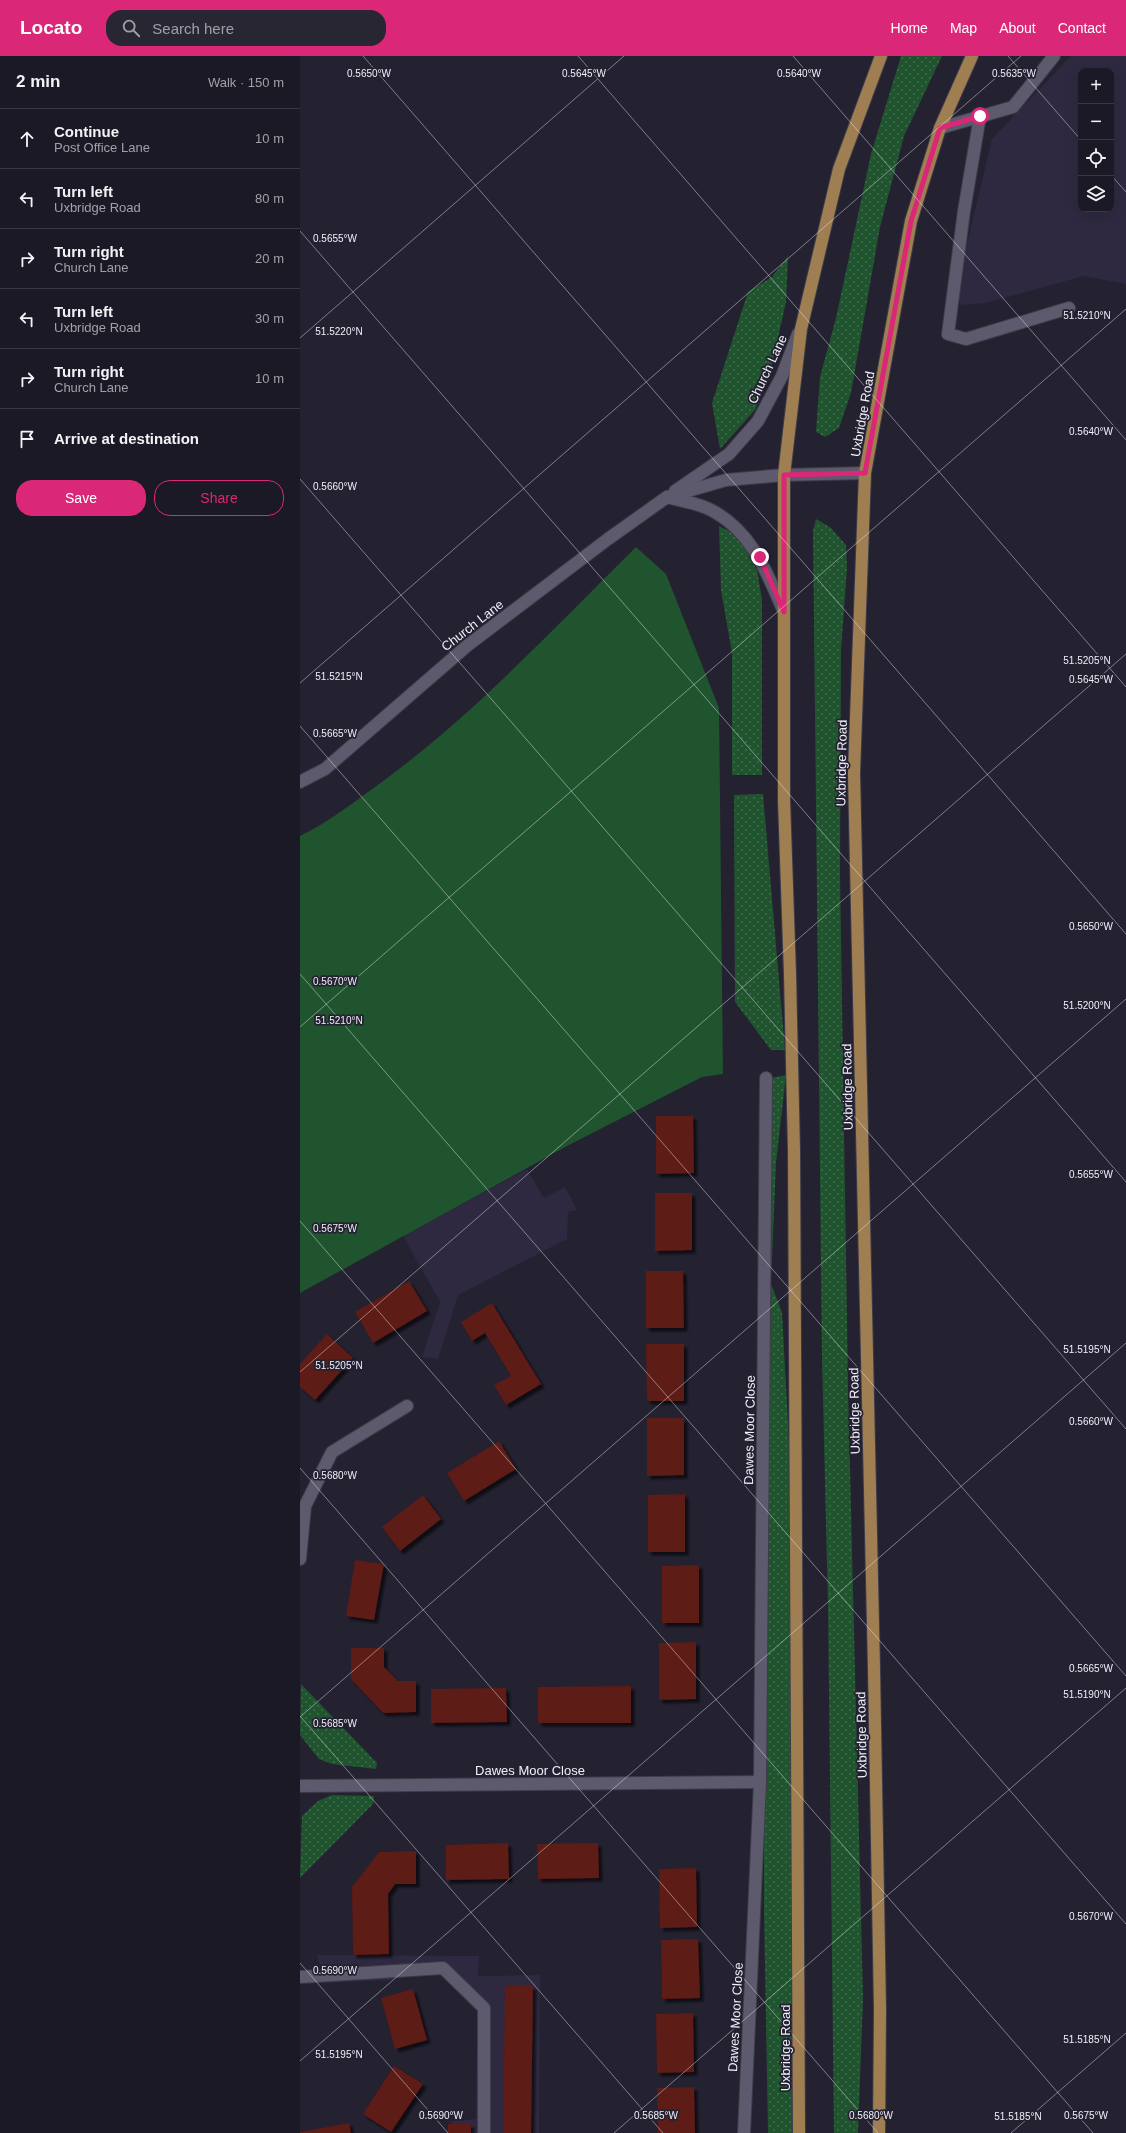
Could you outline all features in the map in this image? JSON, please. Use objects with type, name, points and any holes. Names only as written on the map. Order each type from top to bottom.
[{"type":"main road","name":"Uxbridge Road","points":[[799,2133],[794,1150],[784,800],[784,475],[801,329],[839,169],[880,56]]},
{"type":"main road","name":"Uxbridge Road","points":[[879,2133],[880,2010],[874,1669],[854,773],[865,473],[911,221],[940,128],[972,56]]},
{"type":"street","points":[[940,128],[1013,107],[1054,56]]},
{"type":"street","points":[[980,116],[964,211],[948,334],[966,339],[1069,308]]},
{"type":"street","name":"Church Lane","points":[[300,782],[325,769],[468,645],[608,539],[667,496],[729,454],[758,421],[782,376],[801,329]]},
{"type":"street","name":"Church Lane","points":[[667,496],[726,480],[784,475],[865,473]]},
{"type":"street","points":[[667,496],[711,510],[739,531],[760,557],[784,612]]},
{"type":"street","name":"Dawes Moor Close","points":[[744,2133],[760,1782],[766,1078]]},
{"type":"street","points":[[300,1559],[305,1506],[332,1452],[407,1406]]},
{"type":"street","name":"Dawes Moor Close","points":[[300,1786],[760,1782]]},
{"type":"street","points":[[300,1977],[443,1968],[484,2008],[484,2133]]},
{"type":"shaded area","points":[[1071,56],[1126,56],[1126,284],[1083,276],[986,303],[961,305],[956,290],[992,139]]},
{"type":"shaded area","points":[[527,1169],[544,1198],[565,1187],[577,1210],[568,1212],[567,1239],[458,1295],[438,1359],[422,1357],[440,1302],[403,1236]]},
{"type":"shaded area","points":[[317,1955],[479,1956],[478,1976],[540,1975],[539,2133],[452,2133],[452,2121],[476,2119],[477,1996],[446,1974],[405,1977],[392,1980],[326,1983]]},
{"type":"green space","points":[[901,56],[942,56],[904,136],[880,227],[851,393],[839,428],[825,437],[816,432],[820,377],[836,318],[871,154]]},
{"type":"green space","points":[[788,256],[786,302],[770,373],[755,410],[720,449],[712,403],[748,292],[772,277]]},
{"type":"green space","points":[[816,519],[831,528],[846,545],[847,568],[841,650],[840,873],[848,1386],[863,1999],[858,2133],[834,2133],[828,1606],[822,1357],[813,531]]},
{"type":"green space","points":[[719,526],[732,533],[744,546],[757,569],[762,600],[762,775],[732,775],[732,653],[721,590]]},
{"type":"green space","points":[[636,547],[666,574],[719,708],[723,1074],[702,1077],[567,1146],[300,1293],[300,836],[327,821],[352,804],[440,736],[507,675]]},
{"type":"green space","points":[[763,794],[785,1050],[771,1050],[735,1002],[734,795]]},
{"type":"green space","points":[[786,1075],[776,1163],[771,1284],[782,1312],[790,1461],[790,1729],[801,1923],[801,2133],[768,2133],[764,1909],[764,1543],[760,1350],[759,1089],[766,1079]]},
{"type":"green space","points":[[301,1684],[377,1763],[376,1769],[332,1764],[319,1759],[300,1735]]},
{"type":"green space","points":[[332,1795],[374,1796],[373,1804],[300,1878],[302,1816],[318,1801]]},
{"type":"building","points":[[656,1116],[693,1116],[694,1173],[656,1174]]},
{"type":"building","points":[[655,1193],[692,1193],[692,1250],[655,1251]]},
{"type":"building","points":[[646,1271],[683,1271],[684,1328],[646,1328]]},
{"type":"building","points":[[409,1281],[427,1311],[373,1343],[355,1312]]},
{"type":"building","points":[[492,1303],[541,1384],[506,1405],[494,1385],[511,1376],[485,1333],[472,1341],[461,1322]]},
{"type":"building","points":[[327,1334],[353,1358],[315,1400],[300,1387],[300,1364]]},
{"type":"building","points":[[646,1344],[684,1344],[684,1401],[647,1401]]},
{"type":"building","points":[[647,1418],[684,1418],[684,1475],[647,1476]]},
{"type":"building","points":[[499,1441],[516,1469],[464,1501],[447,1473]]},
{"type":"building","points":[[685,1494],[685,1552],[648,1552],[648,1495]]},
{"type":"building","points":[[423,1495],[441,1519],[400,1551],[382,1527]]},
{"type":"building","points":[[355,1560],[384,1564],[374,1620],[346,1616]]},
{"type":"building","points":[[699,1565],[699,1623],[662,1623],[662,1566]]},
{"type":"building","points":[[696,1642],[696,1699],[659,1700],[659,1643]]},
{"type":"building","points":[[351,1648],[384,1648],[384,1667],[398,1681],[416,1681],[416,1712],[383,1713],[351,1679]]},
{"type":"building","points":[[631,1686],[631,1723],[538,1723],[538,1687]]},
{"type":"building","points":[[506,1688],[507,1722],[431,1723],[431,1689]]},
{"type":"building","points":[[508,1843],[509,1879],[446,1880],[446,1845]]},
{"type":"building","points":[[598,1843],[599,1878],[538,1879],[537,1844]]},
{"type":"building","points":[[416,1851],[416,1884],[395,1884],[388,1894],[389,1954],[353,1955],[352,1887],[379,1852]]},
{"type":"building","points":[[696,1868],[697,1927],[660,1928],[659,1869]]},
{"type":"building","points":[[698,1939],[700,1998],[662,1999],[661,1940]]},
{"type":"building","points":[[505,1985],[533,1986],[531,2133],[503,2133]]},
{"type":"building","points":[[413,1989],[427,2040],[395,2049],[381,1998]]},
{"type":"building","points":[[693,2013],[694,2072],[657,2073],[656,2014]]},
{"type":"building","points":[[394,2066],[423,2084],[391,2132],[363,2114]]},
{"type":"building","points":[[694,2087],[695,2133],[658,2133],[657,2088]]},
{"type":"building","points":[[349,2123],[351,2133],[300,2133],[300,2132]]},
{"type":"building","points":[[448,2124],[471,2124],[471,2133],[448,2133]]},
{"type":"route","points":[[760,557],[784,612],[784,475],[865,473],[911,221],[940,128],[980,116]]}]
